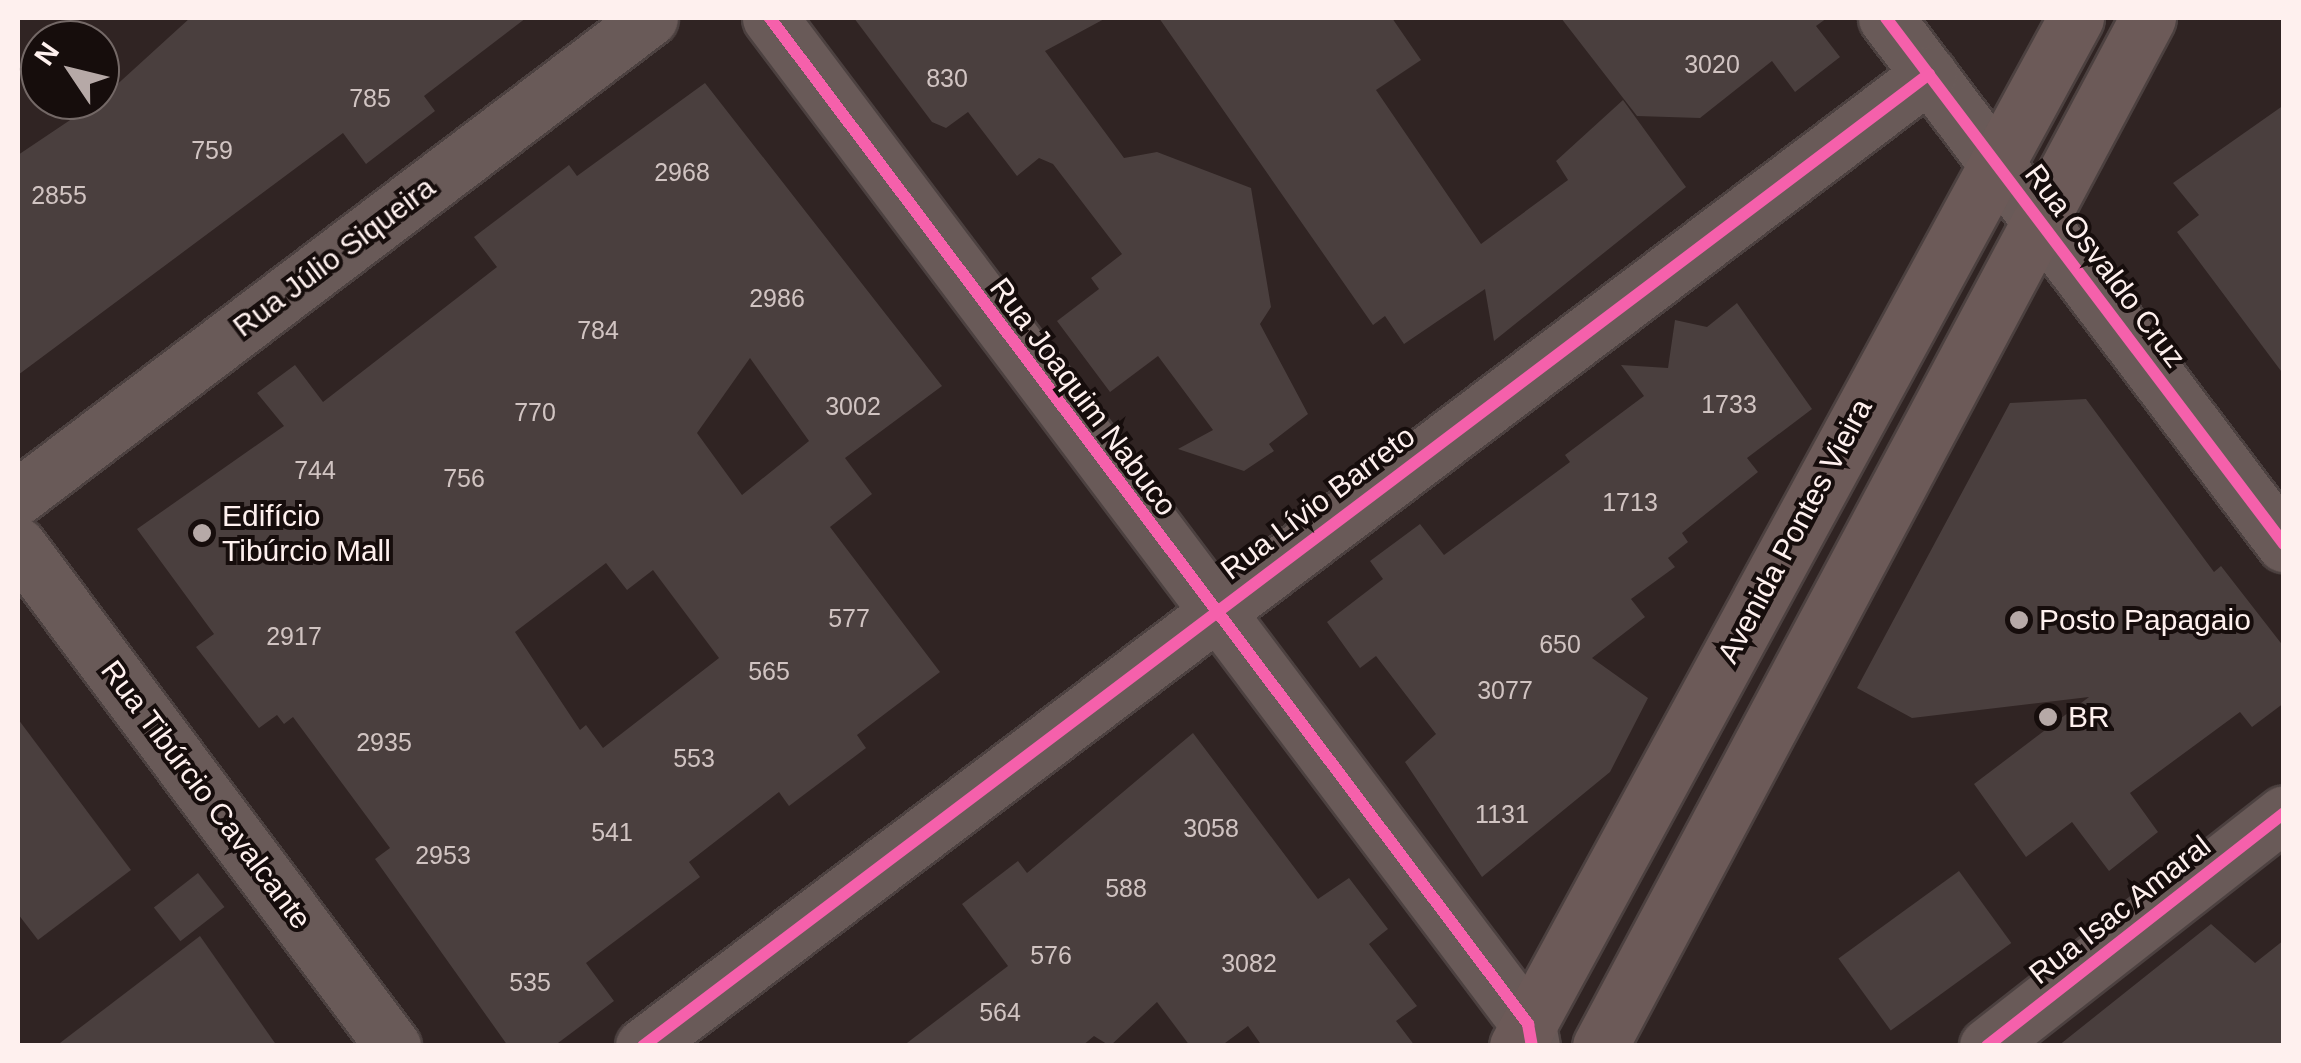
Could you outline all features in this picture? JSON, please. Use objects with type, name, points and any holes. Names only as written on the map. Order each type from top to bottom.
[{"type":"main road","name":"Avenida Pontes Vieira","points":[[1526,1038],[2076,18]]},
{"type":"main road","points":[[1600,1046],[2148,18]]},
{"type":"street","name":"Rua Júlio Siqueira","points":[[18,497],[650,18]]},
{"type":"street","name":"Rua Joaquim Nabuco","points":[[770,18],[1526,1038]]},
{"type":"street","name":"Rua Osvaldo Cruz","points":[[1886,18],[2284,544]]},
{"type":"street","name":"Rua Lívio Barreto","points":[[643,1046],[1928,74]]},
{"type":"street","name":"Rua Tibúrcio Cavalcante","points":[[18,546],[393,1046]]},
{"type":"street","name":"Rua Isac Amaral","points":[[1988,1046],[2284,813]]},
{"type":"building","points":[[190,18],[526,18],[424,96],[435,111],[366,164],[343,133],[18,375],[18,155],[70,120],[120,120],[120,82]]},
{"type":"building","points":[[854,18],[1106,18],[1045,51],[1124,158],[1157,152],[1251,188],[1271,307],[1260,324],[1308,414],[1269,444],[1274,451],[1244,471],[1178,449],[1213,430],[1158,356],[1110,392],[1057,321],[1099,289],[1091,278],[1122,254],[1053,164],[1039,158],[1017,176],[968,112],[946,128],[932,122]]},
{"type":"building","points":[[1159,18],[1392,18],[1421,60],[1376,90],[1481,244],[1568,180],[1556,161],[1623,100],[1686,187],[1494,341],[1485,289],[1404,344],[1385,316],[1373,325]]},
{"type":"building","points":[[1561,18],[1827,18],[1816,26],[1840,57],[1795,92],[1772,61],[1700,118],[1637,116]]},
{"type":"building","points":[[705,83],[942,386],[845,458],[872,494],[830,527],[940,672],[857,735],[866,748],[789,806],[779,792],[689,862],[700,877],[586,963],[614,1001],[554,1046],[508,1046],[375,859],[390,848],[293,717],[284,724],[277,715],[259,728],[196,647],[214,634],[137,529],[284,426],[257,393],[295,365],[323,402],[497,267],[474,237],[569,165],[577,176]],"holes":[[[750,358],[809,441],[742,495],[697,433]],[[606,563],[627,590],[653,570],[719,658],[603,748],[586,725],[580,730],[515,632]]]},
{"type":"building","points":[[2284,105],[2284,375],[2177,232],[2199,215],[2173,183]]},
{"type":"building","points":[[1737,303],[1812,409],[1747,458],[1758,472],[1682,533],[1688,542],[1668,558],[1675,567],[1631,599],[1645,617],[1592,658],[1648,698],[1610,772],[1482,877],[1405,762],[1436,734],[1376,656],[1360,668],[1327,622],[1383,579],[1370,561],[1420,524],[1444,555],[1570,462],[1565,455],[1644,396],[1621,365],[1668,368],[1675,320],[1707,327]]},
{"type":"building","points":[[2086,399],[2214,572],[2221,566],[2284,647],[2284,703],[2252,727],[2240,712],[2130,793],[2158,832],[2109,871],[2072,822],[2026,857],[1974,784],[2089,697],[1912,718],[1857,688],[2010,403]]},
{"type":"building","points":[[18,719],[131,870],[38,940],[18,914]]},
{"type":"building","points":[[1193,733],[1318,899],[1349,878],[1388,929],[1369,944],[1417,1006],[1396,1021],[1415,1046],[1262,1046],[1248,1026],[1221,1046],[1190,1046],[1157,1002],[1110,1046],[1094,1036],[1082,1046],[903,1046],[1008,966],[962,904],[1018,861],[1027,873]]},
{"type":"building","points":[[1959,871],[2011,943],[1891,1031],[1838,959]]},
{"type":"building","points":[[198,873],[224,907],[180,941],[154,907]]},
{"type":"building","points":[[2211,924],[2255,963],[2284,940],[2284,1046],[2058,1046]]},
{"type":"building","points":[[200,936],[277,1046],[56,1046]]},
{"type":"cycle path","points":[[770,18],[1528,1024],[1532,1046]]},
{"type":"cycle path","points":[[1886,18],[2284,544]]},
{"type":"cycle path","points":[[643,1046],[1929,74]]},
{"type":"cycle path","points":[[1987,1046],[2284,813]]},
{"type":"place","name":"Edifício Tibúrcio Mall","points":[[202,533]]},
{"type":"place","name":"Posto Papagaio","points":[[2019,620]]},
{"type":"place","name":"BR","points":[[2048,717]]}]
